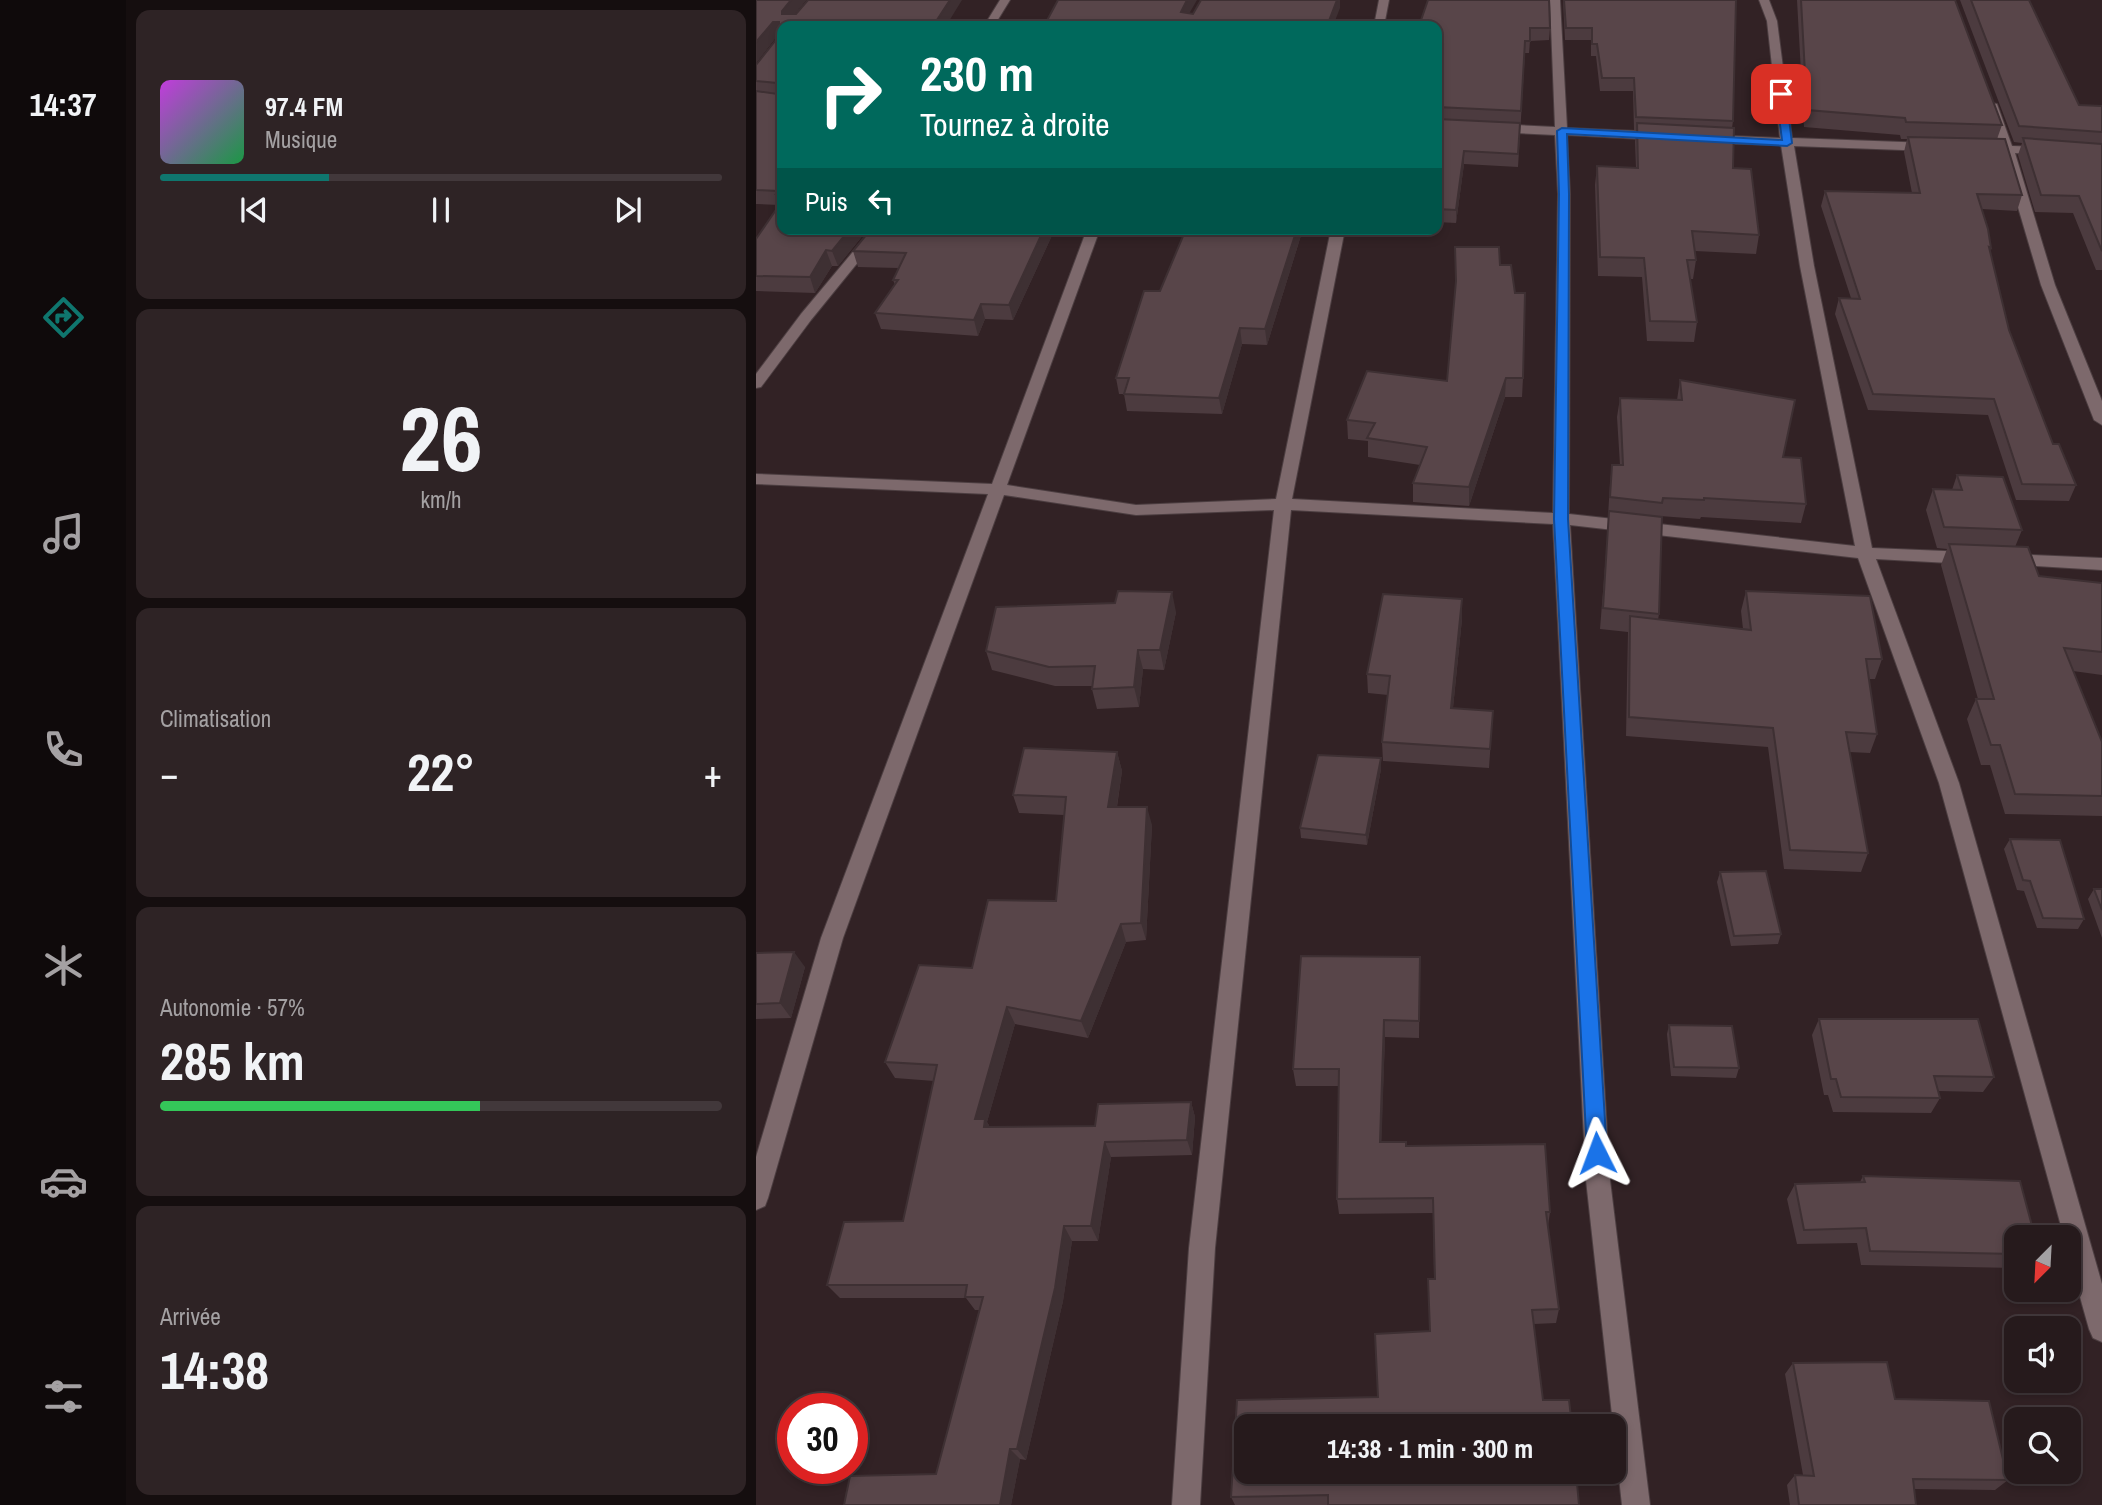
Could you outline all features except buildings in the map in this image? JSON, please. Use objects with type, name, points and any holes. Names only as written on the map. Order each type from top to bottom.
[{"type":"street","points":[[992,21],[1005,0]]},
{"type":"street","points":[[1380,21],[1384,0]]},
{"type":"street","points":[[1555,0],[1564,208],[1561,519],[1598,1180],[1636,1505]]},
{"type":"street","points":[[1764,0],[1772,21],[1787,143],[1807,266],[1865,553],[1949,783],[2102,1329]]},
{"type":"street","points":[[1985,87],[2007,148],[2048,285],[2102,420]]},
{"type":"street","points":[[1478,128],[1668,137]]},
{"type":"street","points":[[1694,138],[1938,147]]},
{"type":"street","points":[[1966,147],[2062,152]]},
{"type":"street","points":[[756,384],[806,317],[874,235]]},
{"type":"street","points":[[756,1198],[832,938],[1092,235]]},
{"type":"street","points":[[1186,1505],[1202,1248],[1283,504],[1337,235]]},
{"type":"street","points":[[756,479],[997,489],[1136,510],[1283,504],[1561,519],[1865,553],[2102,564]]},
{"type":"route","points":[[1597,1153],[1561,519],[1564,194],[1562,131],[1787,143],[1781,94]]}]
